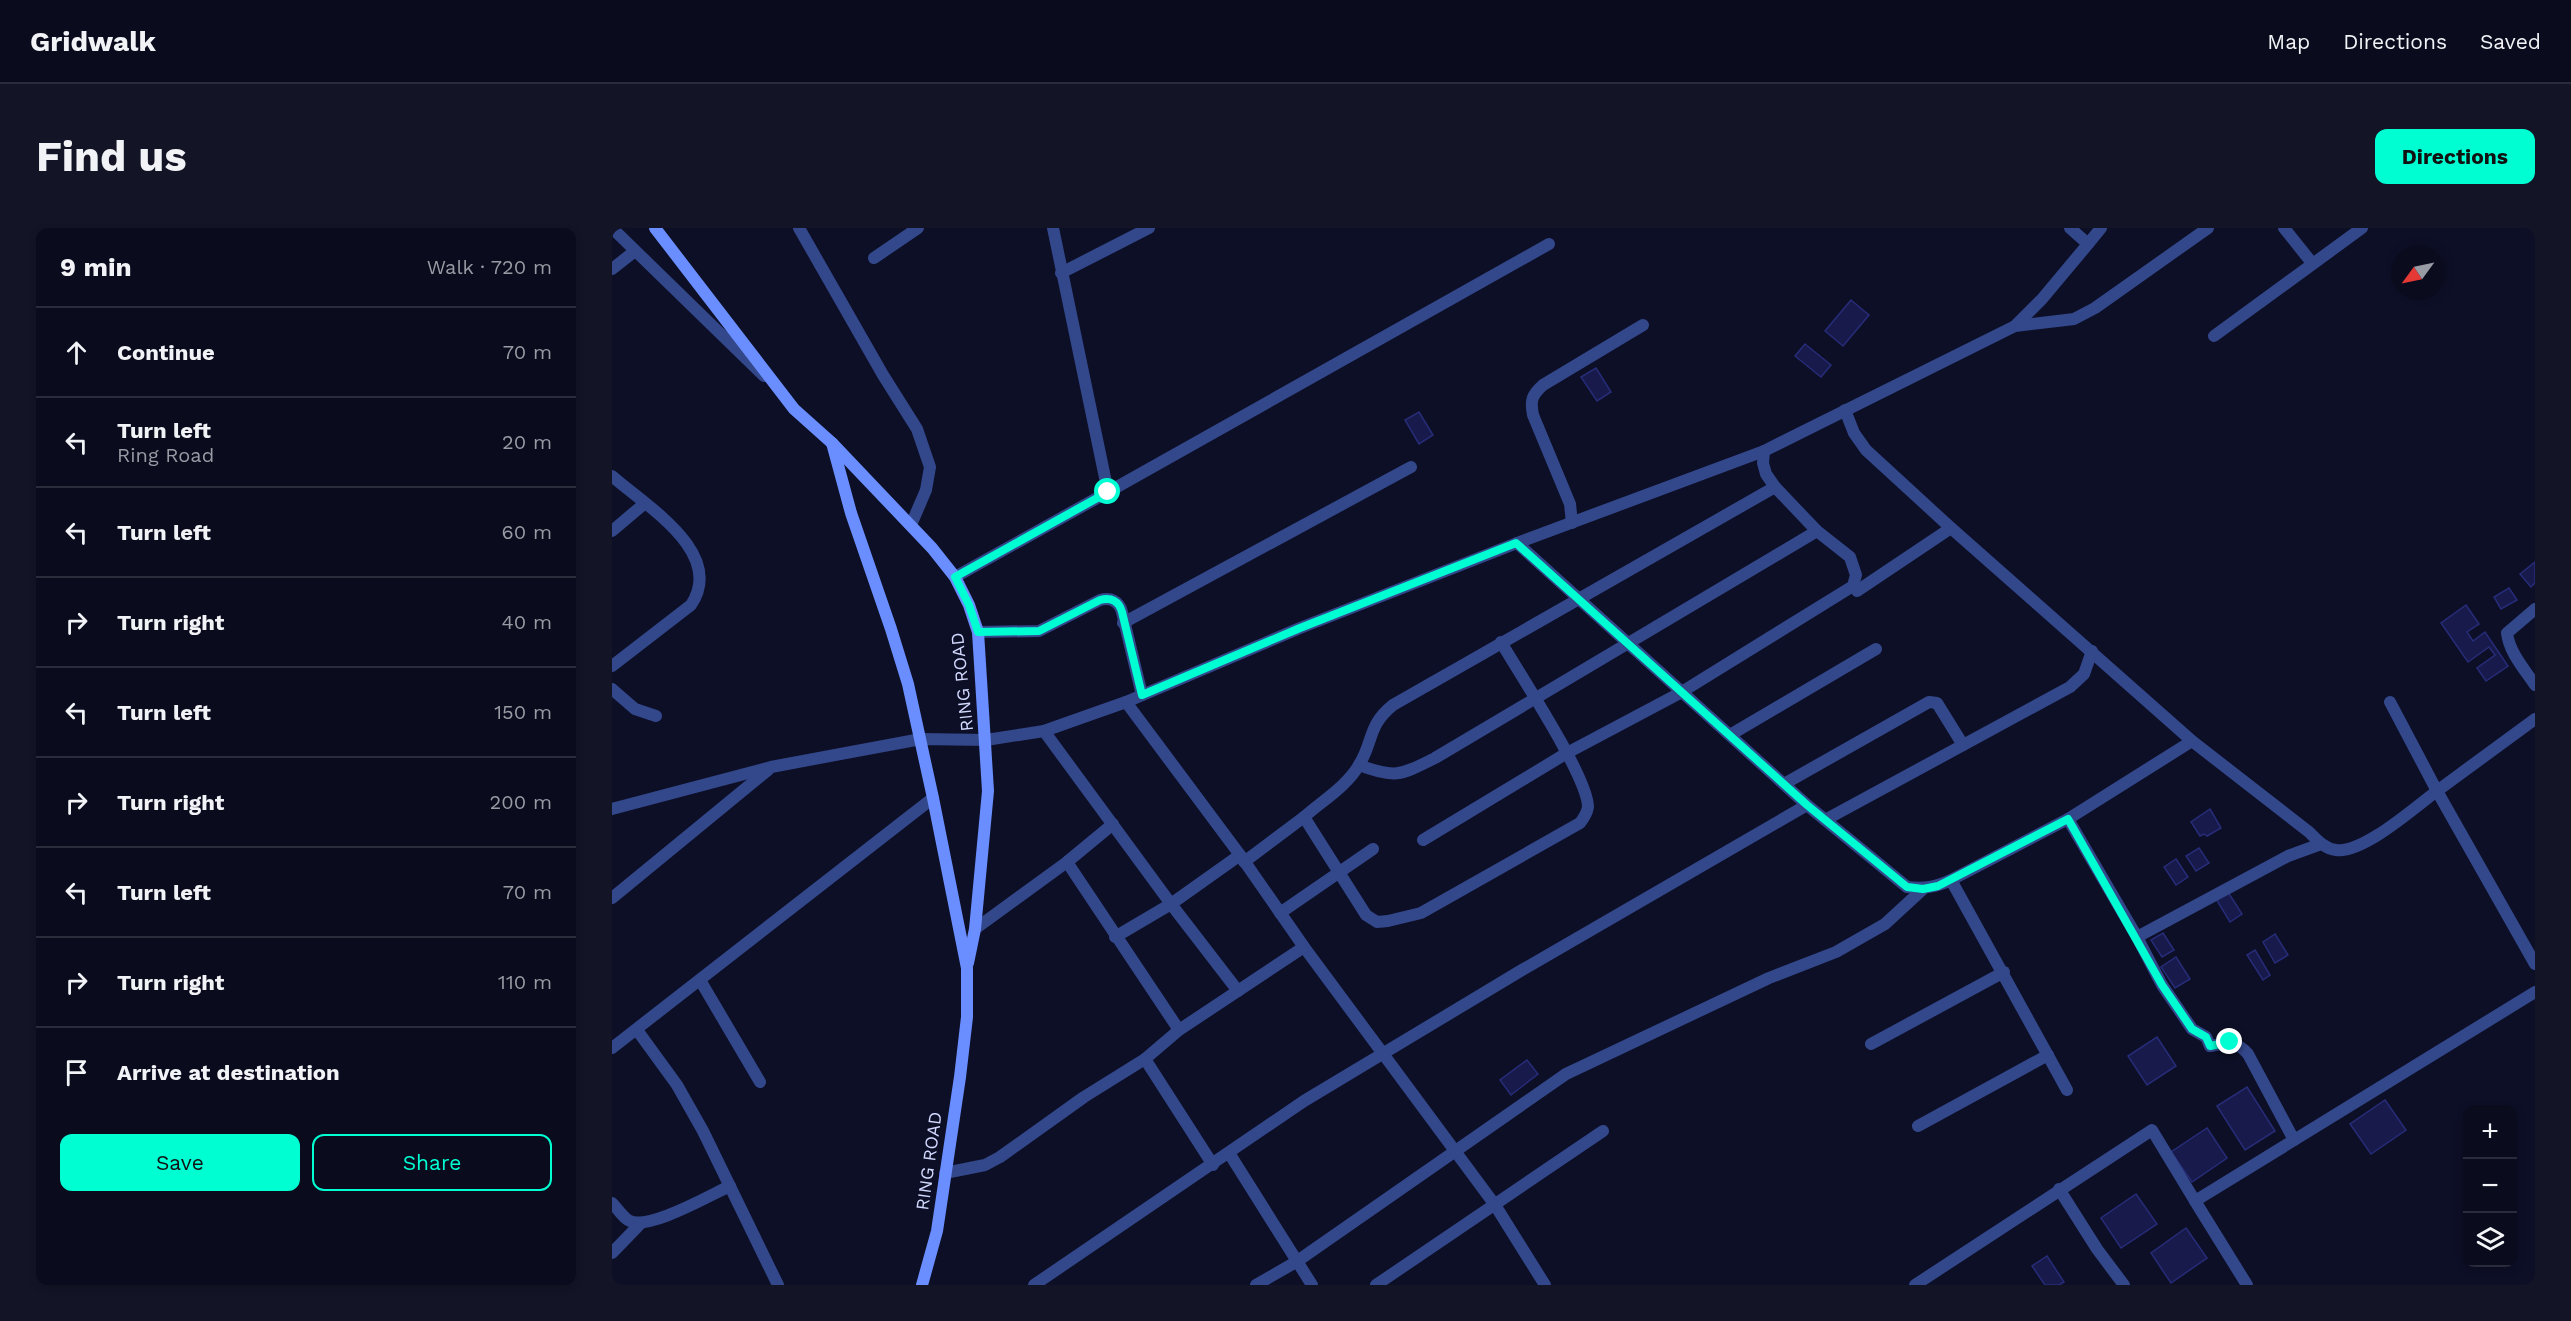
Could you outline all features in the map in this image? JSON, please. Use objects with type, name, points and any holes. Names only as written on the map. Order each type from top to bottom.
[{"type":"main road","name":"RING ROAD","points":[[655,228],[794,409],[832,443],[911,525],[955,577],[969,605],[978,632],[988,791],[975,929],[967,968]]},
{"type":"main road","name":"RING ROAD","points":[[832,443],[851,513],[891,629],[921,739],[967,968],[967,1017],[937,1231],[922,1285]]},
{"type":"street","points":[[612,228],[782,394]]},
{"type":"street","points":[[799,228],[883,375],[917,429],[930,467],[926,490],[911,525]]},
{"type":"street","points":[[874,258],[918,228]]},
{"type":"street","points":[[1053,228],[1108,492]]},
{"type":"street","points":[[1061,273],[1149,228]]},
{"type":"street","points":[[2070,228],[2088,243]]},
{"type":"street","points":[[612,809],[771,767],[921,739],[986,740],[1044,731],[1126,702],[1300,628],[1516,543],[1764,451],[2015,326],[2042,299],[2101,228]]},
{"type":"street","points":[[2015,326],[2074,319],[2096,308],[2208,228]]},
{"type":"street","points":[[2284,228],[2312,263]]},
{"type":"street","points":[[2214,336],[2362,228]]},
{"type":"street","points":[[955,577],[1548,244]]},
{"type":"street","points":[[612,269],[634,251]]},
{"type":"street","points":[[1572,523],[1570,504],[1533,415],[1530,402],[1534,393],[1543,385],[1642,325]]},
{"type":"street","points":[[1845,410],[1854,433],[1866,450],[1951,528],[2192,741],[2321,844],[2335,850],[2363,844],[2535,719]]},
{"type":"street","points":[[1423,840],[1567,753],[1680,693],[1853,586],[1856,575],[1850,557],[1817,531],[1775,487],[1766,474],[1763,463],[1764,451]]},
{"type":"street","points":[[1123,623],[1411,467]]},
{"type":"street","points":[[612,477],[681,535],[692,549],[701,578],[699,593],[691,605],[612,666]]},
{"type":"street","points":[[1115,937],[1242,859],[1304,817],[1348,779],[1359,765],[1371,730],[1383,712],[1578,597],[1775,487]]},
{"type":"street","points":[[612,531],[644,504]]},
{"type":"street","points":[[1857,591],[1951,528]]},
{"type":"street","points":[[1359,765],[1389,775],[1409,771],[1535,701],[1817,531]]},
{"type":"street","points":[[1516,543],[1807,805],[1907,887],[1923,889],[1951,880],[2068,819],[2192,741]]},
{"type":"street","points":[[978,632],[1039,631],[1107,598],[1114,600],[1120,606],[1142,695]]},
{"type":"street","points":[[2535,609],[2507,633],[2507,639],[2535,685]]},
{"type":"street","points":[[1304,817],[1366,915],[1377,921],[1401,919],[1421,913],[1572,830],[1584,818],[1588,806],[1586,797],[1567,753],[1501,642]]},
{"type":"street","points":[[1730,735],[1876,649]]},
{"type":"street","points":[[1825,820],[2070,687],[2084,674],[2092,651]]},
{"type":"street","points":[[615,696],[635,709],[656,716]]},
{"type":"street","points":[[1126,702],[1382,1055],[1495,1205],[1545,1285]]},
{"type":"street","points":[[1785,784],[1929,702],[1938,703],[1963,745]]},
{"type":"street","points":[[2390,702],[2437,791],[2535,964]]},
{"type":"street","points":[[1044,731],[1238,991]]},
{"type":"street","points":[[612,898],[771,767]]},
{"type":"street","points":[[612,1048],[933,798]]},
{"type":"street","points":[[1034,1285],[1304,1101],[1522,970],[1807,805]]},
{"type":"street","points":[[2068,819],[2137,937],[2162,985],[2192,1029],[2206,1037],[2210,1046],[2230,1042],[2239,1044],[2248,1054],[2294,1140]]},
{"type":"street","points":[[975,929],[1067,862],[1113,824]]},
{"type":"street","points":[[2137,937],[2282,859],[2321,844]]},
{"type":"street","points":[[1280,913],[1373,849]]},
{"type":"street","points":[[1067,862],[1179,1030]]},
{"type":"street","points":[[1951,880],[2004,972],[2067,1090]]},
{"type":"street","points":[[1256,1285],[1296,1262],[1566,1074],[1769,978],[1836,952],[1885,924],[1923,889]]},
{"type":"street","points":[[945,1173],[985,1165],[1000,1157],[1084,1097],[1145,1059],[1179,1030],[1304,947]]},
{"type":"street","points":[[1871,1044],[2004,972]]},
{"type":"street","points":[[700,980],[760,1082]]},
{"type":"street","points":[[2195,1201],[2535,992]]},
{"type":"street","points":[[637,1030],[677,1085],[703,1131],[777,1285]]},
{"type":"street","points":[[1918,1126],[2048,1055]]},
{"type":"street","points":[[1145,1059],[1213,1165]]},
{"type":"street","points":[[1915,1285],[2151,1130],[2247,1285]]},
{"type":"street","points":[[1376,1285],[1603,1131]]},
{"type":"street","points":[[1229,1153],[1312,1285]]},
{"type":"street","points":[[612,1203],[629,1221],[641,1223],[660,1219],[730,1186]]},
{"type":"street","points":[[2059,1189],[2097,1249],[2124,1285]]},
{"type":"street","points":[[612,1253],[641,1223]]},
{"type":"building","points":[[1851,300],[1869,315],[1843,346],[1825,331]]},
{"type":"building","points":[[1805,344],[1831,365],[1821,377],[1795,356]]},
{"type":"building","points":[[1596,368],[1611,392],[1597,401],[1581,377]]},
{"type":"building","points":[[1419,412],[1433,435],[1419,444],[1405,420]]},
{"type":"building","points":[[2535,562],[2535,583],[2531,587],[2520,574]]},
{"type":"building","points":[[2509,588],[2517,600],[2501,609],[2494,597]]},
{"type":"building","points":[[2466,605],[2479,624],[2467,632],[2473,641],[2485,632],[2508,666],[2486,681],[2477,668],[2495,655],[2489,647],[2468,662],[2441,623]]},
{"type":"building","points":[[2210,809],[2221,828],[2207,836],[2204,834],[2200,836],[2191,822]]},
{"type":"building","points":[[2199,848],[2209,863],[2196,871],[2186,856]]},
{"type":"building","points":[[2176,859],[2188,877],[2176,885],[2164,867]]},
{"type":"building","points":[[2228,892],[2242,914],[2230,922],[2216,899]]},
{"type":"building","points":[[2163,933],[2174,950],[2162,957],[2151,940]]},
{"type":"building","points":[[2275,934],[2288,955],[2275,963],[2263,942]]},
{"type":"building","points":[[2255,950],[2270,975],[2263,980],[2247,955]]},
{"type":"building","points":[[2176,957],[2190,979],[2175,988],[2161,967]]},
{"type":"building","points":[[2157,1037],[2176,1066],[2147,1085],[2128,1056]]},
{"type":"building","points":[[1527,1060],[1538,1074],[1511,1095],[1500,1080]]},
{"type":"building","points":[[2247,1087],[2275,1131],[2245,1150],[2217,1106]]},
{"type":"building","points":[[2385,1100],[2406,1130],[2371,1154],[2350,1124]]},
{"type":"building","points":[[2207,1128],[2227,1158],[2192,1182],[2171,1152]]},
{"type":"building","points":[[2136,1194],[2157,1224],[2121,1248],[2101,1218]]},
{"type":"building","points":[[2186,1228],[2207,1258],[2171,1283],[2151,1253]]},
{"type":"building","points":[[2047,1256],[2064,1282],[2059,1285],[2045,1285],[2032,1266]]},
{"type":"route","points":[[1108,492],[955,577],[969,605],[978,632],[1039,631],[1100,600],[1107,598],[1114,600],[1122,612],[1142,695],[1300,628],[1516,543],[1807,805],[1907,887],[1923,889],[1938,886],[2068,819],[2137,937],[2162,985],[2192,1029],[2206,1037],[2210,1046],[2230,1042]]}]
